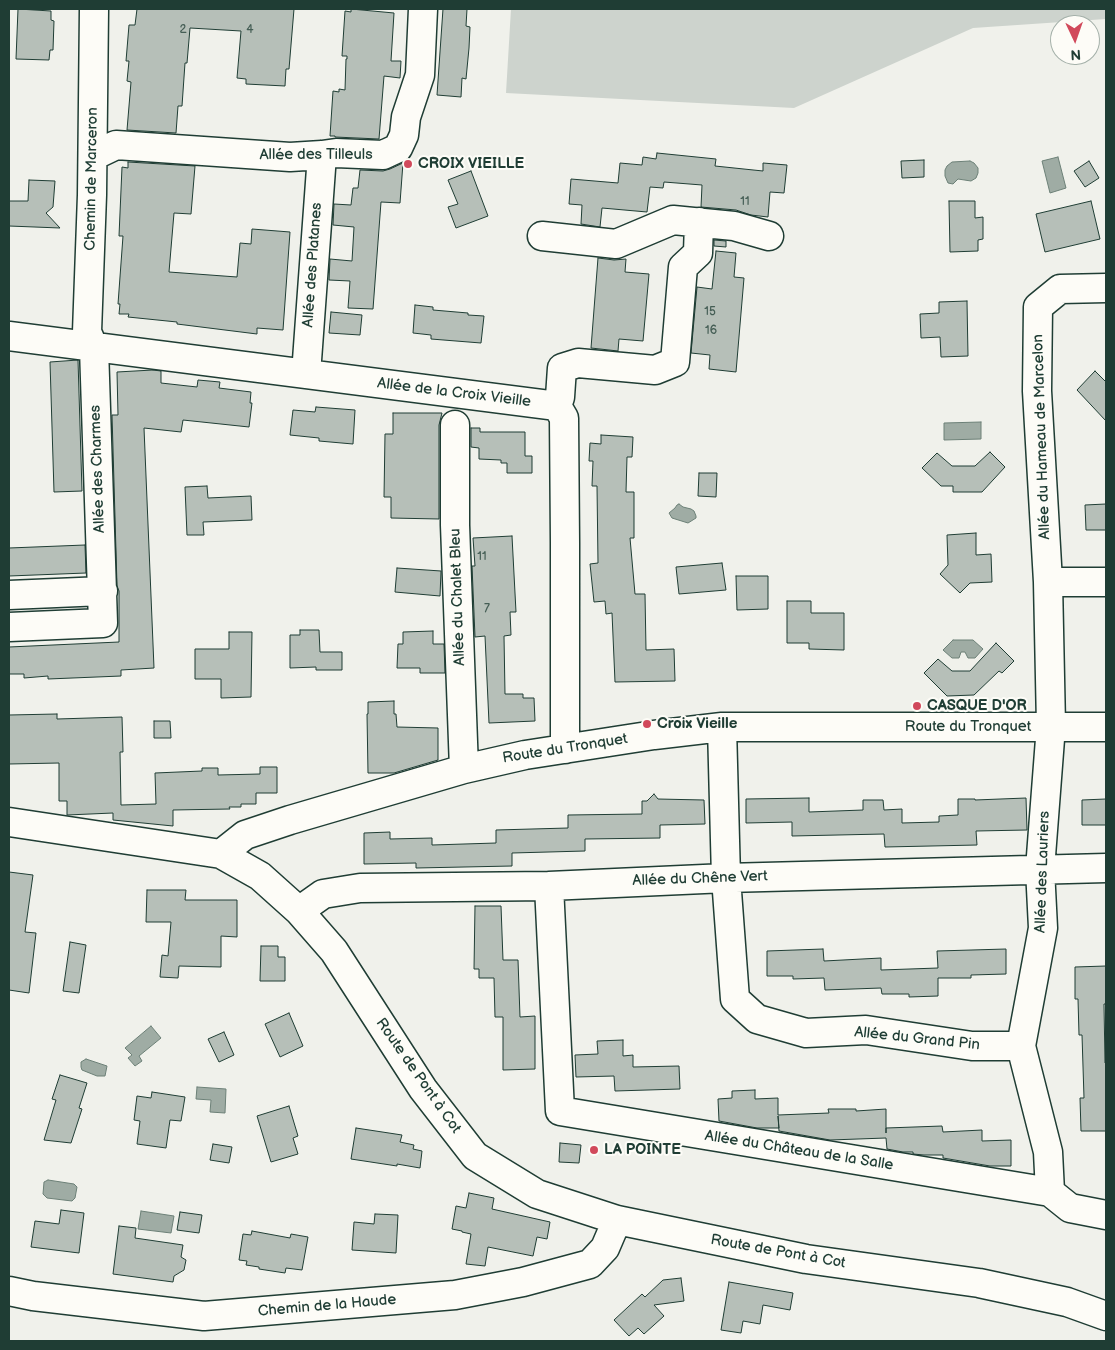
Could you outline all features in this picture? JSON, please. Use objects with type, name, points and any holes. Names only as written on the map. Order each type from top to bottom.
[{"type":"street","name":"Chemin de Marceron","points":[[94,9],[93,156],[87,332],[94,348]]},
{"type":"street","name":"Allée des Tilleuls","points":[[93,156],[116,145],[290,157],[336,152],[383,155],[398,148],[404,135],[406,117],[420,76],[424,9]]},
{"type":"street","name":"Allée des Platanes","points":[[306,374],[322,155]]},
{"type":"street","points":[[542,236],[616,244],[673,220],[734,226],[769,236]]},
{"type":"street","points":[[565,749],[564,418],[556,406],[560,397],[562,368],[578,363],[655,370],[675,362],[683,267],[698,253],[699,222]]},
{"type":"street","name":"Allée du Hameau de Marcelon","points":[[1051,726],[1048,582],[1037,391],[1038,308],[1060,288],[1106,288]]},
{"type":"street","name":"Allée de la Croix Vieille","points":[[9,336],[556,406]]},
{"type":"street","name":"Allée des Charmes","points":[[9,627],[103,623],[94,348]]},
{"type":"street","name":"Allée du Chalet Bleu","points":[[455,425],[456,525],[464,769]]},
{"type":"street","points":[[1048,582],[1106,582]]},
{"type":"street","points":[[9,595],[103,591]]},
{"type":"street","name":"Route du Tronquet","points":[[221,854],[245,835],[464,769],[525,755],[654,735],[722,726],[1106,727]]},
{"type":"street","name":"Allée du Grand Pin","points":[[722,726],[726,878],[735,999],[757,1019],[806,1034],[866,1030],[972,1046],[1021,1046]]},
{"type":"street","name":"Allée des Lauriers","points":[[1050,1192],[1048,1152],[1021,1046],[1043,928],[1040,869],[1051,726]]},
{"type":"street","name":"Route de Pont à Cot","points":[[9,822],[221,854],[260,876],[300,911],[334,951],[423,1089],[475,1156],[537,1194],[617,1220],[806,1259],[979,1283],[1067,1302],[1106,1316]]},
{"type":"street","name":"Allée du Chêne Vert","points":[[300,911],[322,894],[360,888],[549,886],[726,878],[1106,868]]},
{"type":"street","name":"Allée du Château de la Salle","points":[[549,886],[560,1111],[1050,1192],[1070,1208],[1106,1215]]},
{"type":"street","name":"Chemin de la Haude","points":[[9,1291],[33,1296],[204,1316],[454,1295],[523,1282],[590,1264],[605,1248],[617,1220]]},
{"type":"shaded area","points":[[511,9],[1106,9],[1106,19],[1100,19],[1100,15],[1050,15],[1050,23],[973,28],[794,108],[506,93]]},
{"type":"shaded area","points":[[1058,157],[1066,188],[1050,193],[1042,161]]},
{"type":"shaded area","points":[[970,161],[978,168],[976,178],[971,181],[958,179],[953,184],[948,183],[945,176],[947,166],[952,162]]},
{"type":"shaded area","points":[[981,422],[981,439],[944,440],[944,423]]},
{"type":"shaded area","points":[[679,504],[694,511],[696,518],[688,523],[672,518],[669,513]]},
{"type":"shaded area","points":[[953,640],[973,640],[983,649],[975,658],[968,658],[965,652],[961,652],[959,658],[952,658],[943,650]]},
{"type":"shaded area","points":[[151,1026],[161,1038],[139,1056],[142,1061],[135,1066],[128,1058],[132,1055],[125,1048]]},
{"type":"shaded area","points":[[86,1059],[107,1066],[105,1076],[97,1076],[82,1070],[81,1062]]},
{"type":"shaded area","points":[[197,1087],[226,1089],[225,1113],[210,1112],[211,1100],[196,1099]]},
{"type":"shaded area","points":[[48,1180],[74,1184],[77,1187],[75,1198],[72,1201],[47,1198],[43,1194],[44,1182]]},
{"type":"shaded area","points":[[141,1211],[174,1216],[171,1233],[138,1229]]},
{"type":"building","points":[[18,9],[51,11],[51,20],[54,21],[53,50],[50,50],[49,60],[16,59]]},
{"type":"building","points":[[137,9],[294,9],[289,69],[286,69],[285,86],[246,84],[246,79],[237,78],[241,31],[190,28],[182,106],[178,106],[176,133],[127,130],[131,82],[127,81],[129,61],[126,61],[129,25],[135,25]]},
{"type":"building","points":[[351,9],[394,13],[391,61],[401,61],[400,78],[384,76],[379,139],[330,136],[333,91],[345,90],[347,56],[342,56],[345,11],[351,12]]},
{"type":"building","points":[[443,9],[467,9],[466,26],[470,27],[469,48],[466,79],[462,78],[461,97],[437,95]]},
{"type":"building","points":[[657,153],[716,159],[715,166],[763,171],[763,163],[787,165],[784,193],[770,192],[768,217],[751,215],[736,210],[701,207],[702,185],[664,182],[663,188],[650,187],[647,212],[602,208],[600,227],[581,224],[582,205],[569,204],[571,179],[618,183],[620,163],[642,165],[643,157],[656,159]]},
{"type":"building","points":[[924,160],[924,177],[902,178],[901,161]]},
{"type":"building","points":[[1089,161],[1099,178],[1085,187],[1074,171]]},
{"type":"building","points":[[128,162],[195,166],[191,214],[174,213],[169,272],[237,277],[240,243],[251,244],[252,229],[290,232],[283,330],[257,328],[257,334],[128,317],[129,314],[119,314],[120,304],[118,304],[123,236],[119,236],[122,167],[128,168]]},
{"type":"building","points":[[403,163],[400,203],[381,202],[373,309],[348,308],[350,281],[329,280],[330,259],[352,261],[354,227],[333,225],[334,204],[351,205],[353,188],[358,188],[360,170],[383,171]]},
{"type":"building","points":[[471,171],[488,216],[456,228],[448,207],[458,204],[448,180]]},
{"type":"building","points":[[29,180],[55,181],[53,207],[46,213],[60,228],[9,226],[9,201],[28,201]]},
{"type":"building","points":[[949,201],[975,201],[975,218],[983,217],[983,239],[978,240],[978,251],[950,252]]},
{"type":"building","points":[[1091,201],[1100,239],[1045,252],[1036,214]]},
{"type":"building","points":[[714,240],[726,241],[726,247],[714,246]]},
{"type":"building","points":[[716,251],[736,253],[734,277],[744,278],[736,372],[709,369],[710,355],[691,353],[697,287],[712,289]]},
{"type":"building","points":[[598,258],[626,259],[625,272],[649,274],[643,341],[619,339],[618,351],[591,348]]},
{"type":"building","points":[[967,301],[968,356],[941,357],[940,337],[921,338],[920,314],[939,313],[939,302]]},
{"type":"building","points":[[415,305],[433,307],[433,310],[484,316],[481,343],[431,339],[431,335],[413,333]]},
{"type":"building","points":[[331,312],[362,315],[360,335],[329,333]]},
{"type":"building","points":[[78,360],[82,491],[54,492],[50,362]]},
{"type":"building","points":[[161,371],[161,383],[197,387],[198,380],[220,382],[219,388],[251,392],[250,403],[252,403],[249,427],[183,420],[181,432],[144,428],[154,668],[121,670],[121,676],[48,679],[48,676],[24,678],[24,674],[9,674],[9,647],[119,642],[119,591],[117,586],[112,415],[118,415],[117,372]]},
{"type":"building","points":[[1095,371],[1106,382],[1106,421],[1077,390]]},
{"type":"building","points":[[316,407],[355,410],[353,444],[319,441],[319,438],[290,435],[293,410],[315,412]]},
{"type":"building","points":[[393,413],[442,413],[439,425],[439,519],[391,518],[391,497],[384,497],[385,434],[393,434]]},
{"type":"building","points":[[471,428],[480,428],[480,432],[525,432],[525,456],[532,456],[532,473],[507,473],[507,463],[501,463],[501,460],[479,459],[479,448],[471,447]]},
{"type":"building","points":[[601,435],[633,437],[632,457],[627,457],[626,492],[634,492],[634,538],[630,538],[635,594],[645,594],[646,650],[674,649],[675,681],[615,682],[612,613],[606,614],[605,601],[594,602],[590,564],[598,563],[597,486],[592,486],[593,461],[589,461],[590,443],[601,444]]},
{"type":"building","points":[[990,452],[1005,467],[982,492],[953,492],[953,486],[941,486],[922,468],[937,453],[952,466],[975,466]]},
{"type":"building","points":[[699,473],[717,473],[716,497],[698,496]]},
{"type":"building","points":[[207,486],[208,498],[251,496],[252,520],[203,522],[204,535],[187,535],[185,487]]},
{"type":"building","points":[[1106,504],[1106,530],[1086,530],[1085,505]]},
{"type":"building","points":[[976,533],[976,555],[991,554],[992,582],[970,583],[960,593],[940,574],[948,565],[947,535]]},
{"type":"building","points":[[512,536],[516,612],[510,612],[511,635],[504,636],[505,694],[523,694],[523,698],[534,698],[535,721],[489,723],[485,636],[475,637],[472,566],[475,566],[473,538]]},
{"type":"building","points":[[85,545],[86,573],[9,576],[9,548]]},
{"type":"building","points":[[722,563],[726,590],[679,594],[676,567]]},
{"type":"building","points":[[397,568],[441,571],[440,596],[395,592]]},
{"type":"building","points":[[736,576],[768,576],[768,609],[737,610]]},
{"type":"building","points":[[787,601],[811,601],[811,613],[844,613],[844,650],[809,649],[809,643],[787,643]]},
{"type":"building","points":[[300,630],[319,630],[320,652],[342,652],[342,670],[316,670],[316,667],[290,668],[290,635],[300,635]]},
{"type":"building","points":[[433,631],[433,644],[444,644],[445,673],[420,673],[420,668],[397,668],[398,644],[403,644],[403,632]]},
{"type":"building","points":[[229,632],[252,632],[251,697],[221,698],[221,679],[195,679],[195,649],[229,649]]},
{"type":"building","points":[[996,643],[1014,661],[1002,673],[999,671],[974,695],[947,696],[924,673],[938,659],[952,671],[970,671]]},
{"type":"building","points":[[394,701],[397,727],[438,728],[438,760],[394,773],[368,773],[368,702]]},
{"type":"building","points":[[57,714],[57,719],[122,717],[123,752],[120,752],[121,805],[156,804],[155,773],[202,771],[202,768],[218,768],[218,775],[260,774],[260,767],[277,767],[277,793],[256,793],[256,804],[241,804],[241,807],[229,807],[230,809],[173,810],[173,826],[113,820],[113,813],[67,815],[67,801],[59,801],[59,763],[9,764],[9,715]]},
{"type":"building","points":[[154,721],[170,721],[171,738],[154,738]]},
{"type":"building","points":[[654,794],[658,799],[704,800],[705,824],[660,825],[660,838],[585,839],[585,851],[512,853],[512,866],[416,868],[416,863],[364,864],[364,833],[390,832],[390,839],[432,838],[432,845],[496,843],[496,830],[568,828],[568,815],[642,814],[642,801],[647,801]]},
{"type":"building","points":[[809,798],[809,812],[863,810],[863,800],[883,800],[884,810],[902,809],[902,823],[939,822],[939,816],[958,815],[958,799],[1026,798],[1027,830],[976,831],[977,845],[885,847],[884,834],[792,836],[792,822],[746,823],[746,799]]},
{"type":"building","points":[[1106,799],[1106,825],[1082,825],[1082,800]]},
{"type":"building","points":[[9,872],[33,875],[25,932],[36,933],[29,993],[9,990]]},
{"type":"building","points":[[147,890],[186,890],[185,900],[237,900],[237,937],[221,936],[221,967],[179,966],[178,978],[160,977],[162,955],[168,956],[171,922],[146,922]]},
{"type":"building","points":[[475,906],[501,906],[503,960],[518,960],[520,1017],[535,1016],[535,1069],[503,1070],[503,1017],[495,1017],[494,978],[479,978],[479,969],[474,969]]},
{"type":"building","points":[[70,942],[86,945],[79,993],[63,991]]},
{"type":"building","points":[[261,946],[278,946],[278,957],[285,957],[285,981],[260,981]]},
{"type":"building","points":[[823,949],[824,961],[881,958],[881,970],[938,968],[937,951],[1006,949],[1006,974],[971,975],[971,978],[938,978],[938,996],[909,997],[909,994],[882,994],[881,988],[825,990],[824,978],[793,979],[793,976],[767,976],[767,951]]},
{"type":"building","points":[[1106,966],[1106,1004],[1104,1004],[1106,1131],[1081,1131],[1080,1098],[1084,1098],[1082,1035],[1079,1035],[1078,999],[1075,999],[1075,967]]},
{"type":"building","points":[[289,1013],[303,1046],[280,1057],[265,1024]]},
{"type":"building","points":[[224,1032],[234,1055],[219,1062],[208,1039]]},
{"type":"building","points":[[623,1040],[623,1056],[633,1055],[633,1067],[679,1066],[680,1089],[615,1091],[614,1076],[576,1077],[575,1055],[598,1054],[597,1041]]},
{"type":"building","points":[[60,1075],[87,1083],[79,1108],[82,1109],[71,1143],[44,1140],[56,1100],[52,1099]]},
{"type":"building","points":[[755,1090],[755,1099],[778,1098],[778,1115],[829,1113],[828,1109],[856,1109],[856,1111],[886,1109],[886,1128],[942,1126],[943,1132],[982,1130],[982,1141],[1011,1140],[1011,1166],[990,1166],[943,1158],[943,1155],[913,1154],[913,1152],[887,1149],[886,1138],[830,1140],[779,1131],[779,1128],[757,1128],[719,1121],[718,1099],[732,1098],[732,1091]]},
{"type":"building","points":[[152,1092],[185,1097],[181,1121],[170,1120],[166,1148],[137,1144],[140,1121],[134,1120],[137,1096],[151,1098]]},
{"type":"building","points":[[289,1106],[298,1136],[293,1138],[298,1154],[271,1162],[257,1116]]},
{"type":"building","points":[[356,1128],[402,1135],[400,1142],[414,1145],[413,1149],[422,1151],[420,1168],[351,1159]]},
{"type":"building","points":[[560,1143],[581,1145],[579,1163],[559,1162]]},
{"type":"building","points":[[213,1144],[232,1147],[229,1163],[210,1160]]},
{"type":"building","points":[[469,1193],[494,1198],[492,1209],[550,1222],[547,1239],[537,1237],[533,1256],[488,1247],[485,1266],[466,1264],[471,1234],[452,1229],[456,1206],[466,1208]]},
{"type":"building","points":[[61,1210],[84,1213],[79,1253],[31,1247],[35,1221],[59,1224]]},
{"type":"building","points":[[180,1212],[202,1215],[199,1233],[177,1230]]},
{"type":"building","points":[[375,1214],[398,1215],[396,1253],[352,1250],[354,1222],[374,1224]]},
{"type":"building","points":[[119,1226],[136,1228],[135,1238],[183,1245],[181,1257],[186,1260],[184,1270],[174,1276],[173,1282],[113,1274]]},
{"type":"building","points":[[252,1231],[290,1238],[291,1234],[308,1237],[302,1270],[286,1268],[285,1273],[259,1269],[259,1267],[246,1265],[247,1261],[239,1260],[243,1234],[251,1235]]},
{"type":"building","points":[[681,1278],[684,1301],[654,1305],[664,1316],[644,1334],[638,1328],[629,1336],[614,1320],[642,1294],[645,1297],[663,1280]]},
{"type":"building","points":[[729,1282],[793,1293],[790,1310],[763,1305],[760,1324],[743,1321],[741,1333],[721,1330]]},
{"type":"place","name":"CROIX VIEILLE","points":[[408,164]]},
{"type":"place","name":"CASQUE D'OR","points":[[917,706]]},
{"type":"place","name":"Croix Vieille","points":[[647,724]]},
{"type":"place","name":"LA POINTE","points":[[594,1150]]}]
